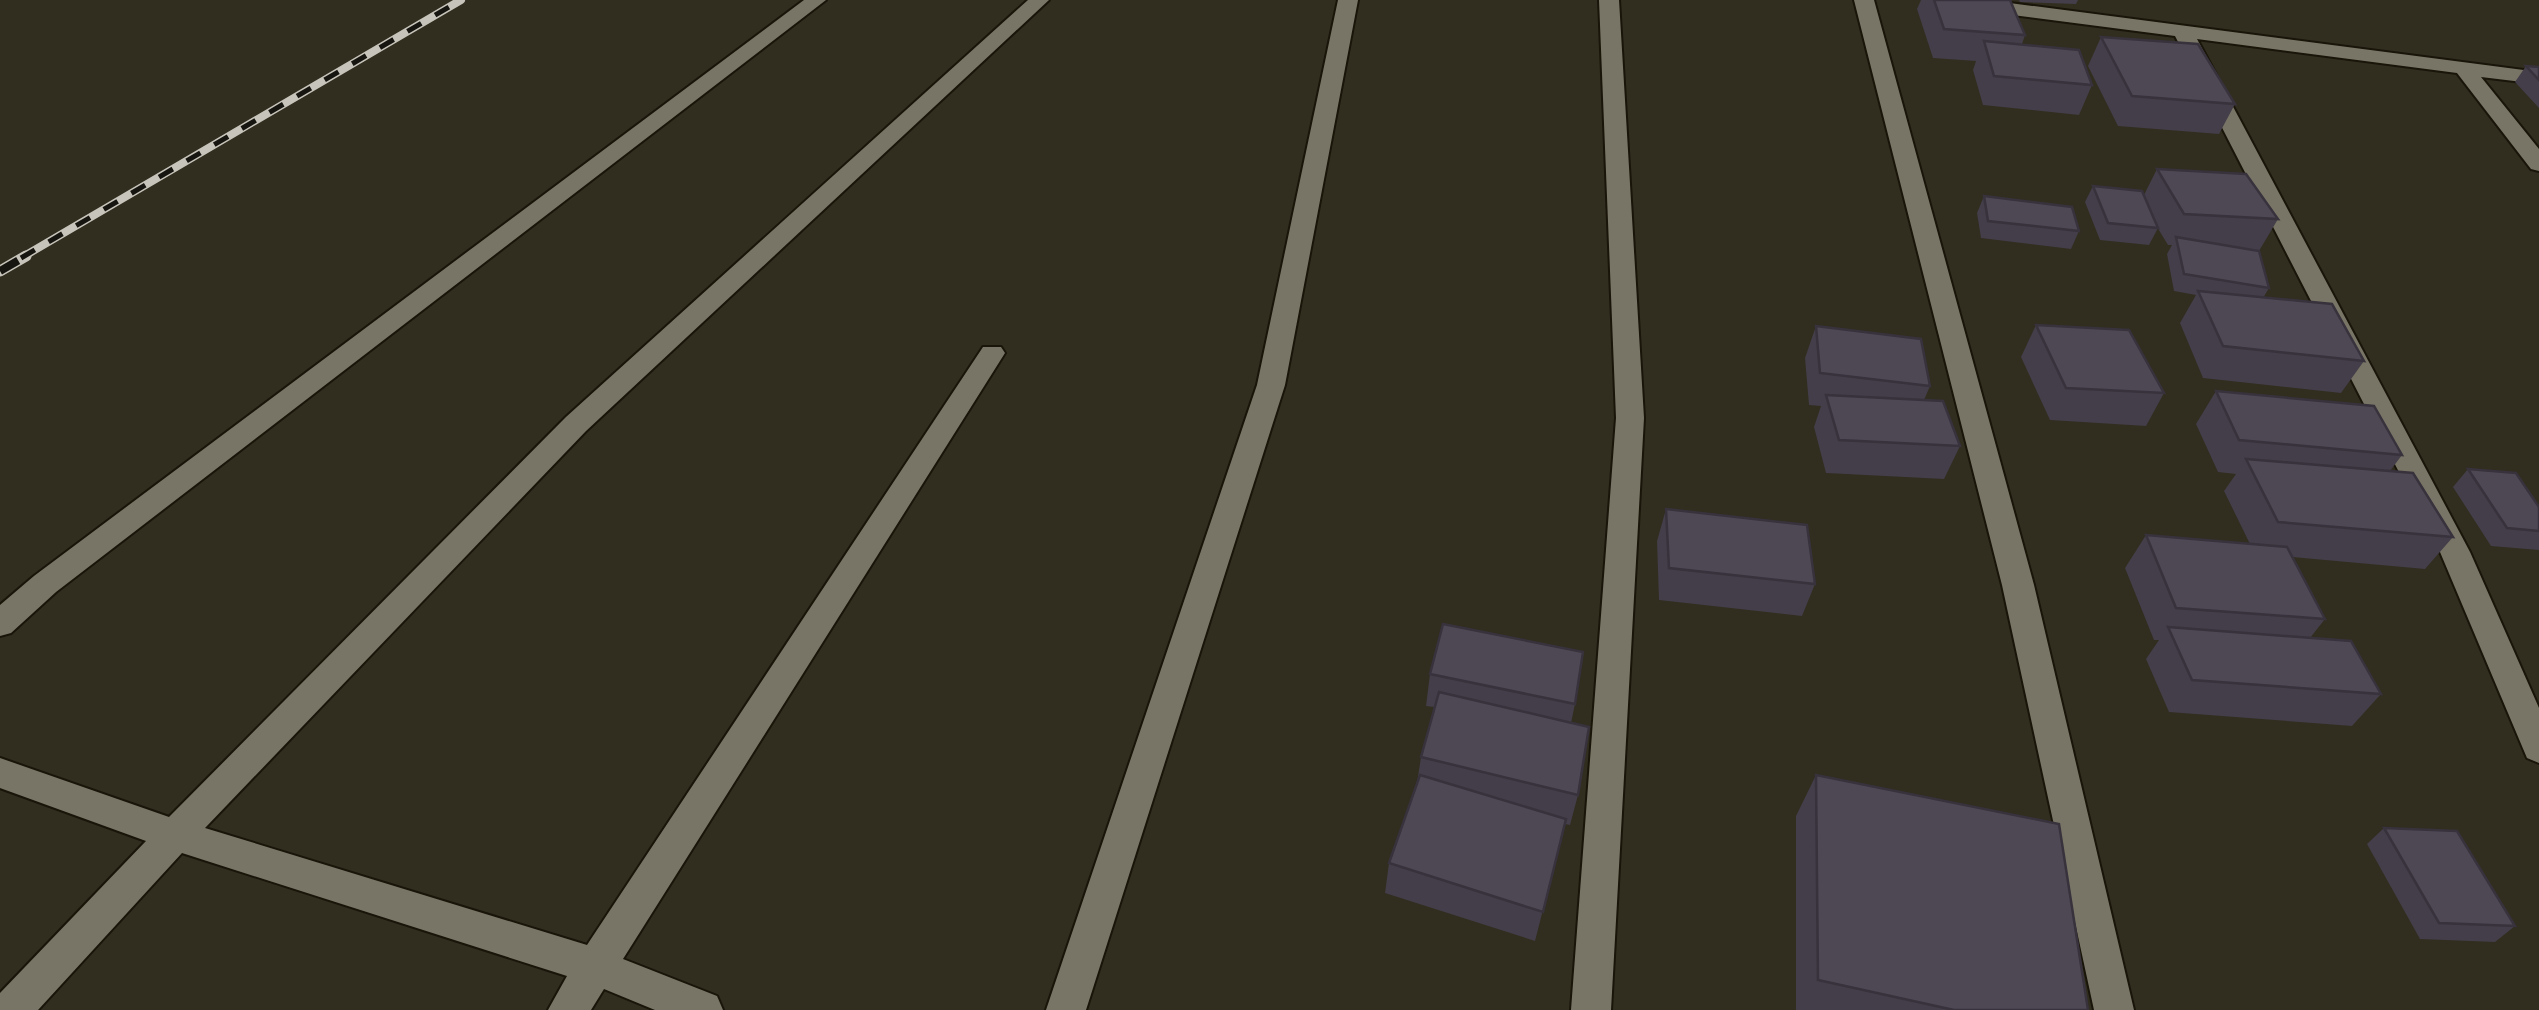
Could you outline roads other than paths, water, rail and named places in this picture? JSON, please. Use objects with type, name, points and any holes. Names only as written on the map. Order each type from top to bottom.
[{"type":"street","points":[[0,624],[76,560],[816,0]]},
{"type":"street","points":[[11,1010],[175,835],[576,424],[1039,0]]},
{"type":"street","points":[[1066,1010],[1271,386],[1348,0]]},
{"type":"street","points":[[1591,1010],[1630,418],[1608,0]]},
{"type":"street","points":[[1864,0],[2018,585],[2114,1010]]},
{"type":"street","points":[[1942,0],[2539,78]]},
{"type":"street","points":[[2092,0],[2108,22]]},
{"type":"street","points":[[2183,32],[2455,552],[2539,748]]},
{"type":"street","points":[[2464,69],[2539,164]]},
{"type":"street","points":[[568,1010],[992,353]]},
{"type":"street","points":[[0,773],[175,835],[597,967],[703,1010]]},
{"type":"railway","points":[[21,258],[461,0]]},
{"type":"railway","points":[[0,271],[26,256]]}]
